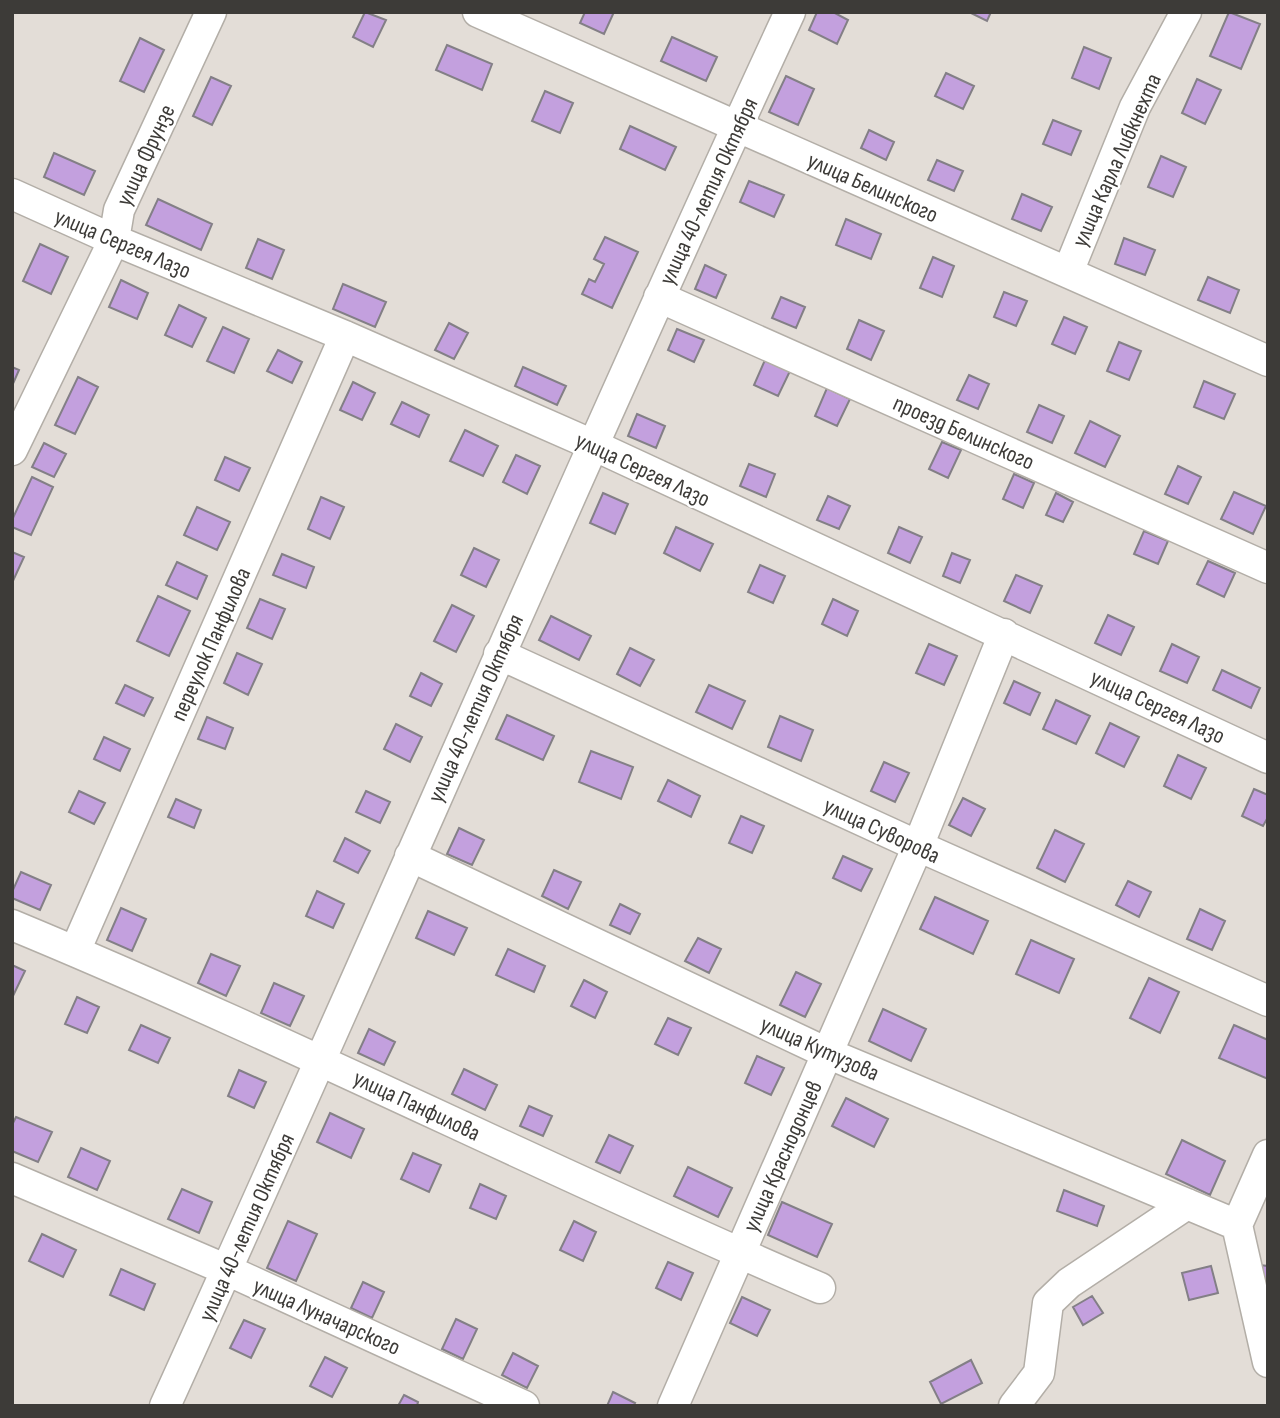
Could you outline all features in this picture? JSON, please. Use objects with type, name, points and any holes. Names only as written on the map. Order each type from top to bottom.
[{"type":"street","name":"улица Фрунзе","points":[[15,438],[114,240],[119,210],[211,12]]},
{"type":"street","name":"улица Белинского","points":[[478,12],[1268,361]]},
{"type":"street","name":"улица 40-летия Октября","points":[[165,1406],[322,1062],[410,856],[659,297],[790,12]]},
{"type":"street","name":"улица Карла Либкнехта","points":[[1068,272],[1135,107],[1186,12]]},
{"type":"street","name":"улица Сергея Лазо","points":[[12,194],[593,445],[1268,758]]},
{"type":"street","name":"проезд Белинского","points":[[659,297],[1268,568]]},
{"type":"street","name":"переулок Панфилова","points":[[75,951],[345,336]]},
{"type":"street","name":"улица Краснодонцев","points":[[673,1406],[918,846],[1004,634]]},
{"type":"street","name":"улица Суворова","points":[[499,654],[918,846],[1268,1001]]},
{"type":"street","name":"улица Кутузова","points":[[410,856],[827,1053],[1237,1225]]},
{"type":"street","name":"улица Панфилова","points":[[12,925],[75,951],[820,1288]]},
{"type":"street","points":[[1268,1154],[1237,1225],[1268,1362]]},
{"type":"street","name":"улица Луначарского","points":[[12,1178],[227,1270],[524,1406]]},
{"type":"street","points":[[1014,1406],[1039,1373],[1048,1303],[1069,1283],[1187,1204]]},
{"type":"building","points":[[365,12],[386,20],[373,47],[353,37]]},
{"type":"building","points":[[585,12],[614,12],[604,34],[580,23]]},
{"type":"building","points":[[817,12],[833,12],[848,20],[837,44],[809,30]]},
{"type":"building","points":[[969,12],[991,12],[987,21]]},
{"type":"building","points":[[1229,12],[1260,24],[1241,69],[1210,56]]},
{"type":"building","points":[[672,37],[717,57],[706,81],[661,61]]},
{"type":"building","points":[[140,38],[164,50],[144,92],[120,81]]},
{"type":"building","points":[[447,45],[492,64],[482,90],[436,70]]},
{"type":"building","points":[[1084,47],[1111,58],[1099,89],[1072,78]]},
{"type":"building","points":[[946,73],[974,86],[963,109],[935,96]]},
{"type":"building","points":[[786,76],[814,89],[798,125],[769,112]]},
{"type":"building","points":[[211,77],[231,86],[212,125],[193,116]]},
{"type":"building","points":[[1197,79],[1221,90],[1205,124],[1182,113]]},
{"type":"building","points":[[545,91],[573,103],[560,133],[532,121]]},
{"type":"building","points":[[1053,120],[1081,131],[1071,155],[1043,144]]},
{"type":"building","points":[[630,126],[676,147],[665,170],[620,149]]},
{"type":"building","points":[[869,130],[894,142],[886,160],[861,148]]},
{"type":"building","points":[[54,153],[95,171],[84,195],[44,177]]},
{"type":"building","points":[[1161,156],[1186,167],[1173,197],[1148,187]]},
{"type":"building","points":[[937,160],[963,171],[954,191],[928,180]]},
{"type":"building","points":[[749,181],[784,195],[774,217],[740,202]]},
{"type":"building","points":[[1022,194],[1052,207],[1041,231],[1012,219]]},
{"type":"building","points":[[158,199],[212,224],[201,250],[146,225]]},
{"type":"building","points":[[846,219],[881,234],[871,259],[836,245]]},
{"type":"building","points":[[605,237],[638,252],[612,308],[582,294],[589,279],[595,282],[604,264],[594,259]]},
{"type":"building","points":[[1124,238],[1155,250],[1145,275],[1115,264]]},
{"type":"building","points":[[258,239],[284,250],[272,279],[246,268]]},
{"type":"building","points":[[40,244],[68,257],[51,294],[23,281]]},
{"type":"building","points":[[933,257],[954,266],[942,297],[920,288]]},
{"type":"building","points":[[705,265],[726,275],[716,298],[695,289]]},
{"type":"building","points":[[1208,277],[1239,290],[1230,313],[1198,300]]},
{"type":"building","points":[[121,280],[148,293],[137,319],[109,307]]},
{"type":"building","points":[[343,284],[386,302],[375,327],[333,309]]},
{"type":"building","points":[[1004,292],[1027,301],[1016,326],[994,317]]},
{"type":"building","points":[[781,297],[805,307],[796,328],[772,318]]},
{"type":"building","points":[[179,305],[206,318],[192,347],[165,335]]},
{"type":"building","points":[[1064,317],[1087,327],[1075,354],[1052,344]]},
{"type":"building","points":[[859,320],[884,331],[871,360],[847,349]]},
{"type":"building","points":[[449,323],[468,333],[454,359],[435,350]]},
{"type":"building","points":[[223,327],[249,339],[234,373],[207,361]]},
{"type":"building","points":[[677,329],[704,340],[694,362],[668,350]]},
{"type":"building","points":[[1119,342],[1141,351],[1129,380],[1107,371]]},
{"type":"building","points":[[278,350],[302,362],[292,383],[267,371]]},
{"type":"building","points":[[765,360],[790,371],[778,396],[754,385]]},
{"type":"building","points":[[12,367],[19,370],[12,386]]},
{"type":"building","points":[[523,367],[566,386],[557,405],[515,386]]},
{"type":"building","points":[[969,375],[989,384],[978,409],[957,400]]},
{"type":"building","points":[[78,377],[98,387],[75,434],[55,425]]},
{"type":"building","points":[[1204,381],[1235,394],[1224,419],[1194,407]]},
{"type":"building","points":[[353,382],[375,393],[362,420],[340,410]]},
{"type":"building","points":[[827,388],[850,399],[837,426],[815,416]]},
{"type":"building","points":[[402,402],[429,415],[419,437],[391,424]]},
{"type":"building","points":[[1039,405],[1064,416],[1052,443],[1027,432]]},
{"type":"building","points":[[637,414],[665,426],[656,448],[628,436]]},
{"type":"building","points":[[1090,421],[1120,436],[1105,467],[1075,453]]},
{"type":"building","points":[[465,430],[498,446],[483,476],[450,461]]},
{"type":"building","points":[[942,442],[961,450],[948,478],[929,469]]},
{"type":"building","points":[[44,443],[66,454],[54,477],[32,467]]},
{"type":"building","points":[[516,455],[540,466],[527,494],[503,482]]},
{"type":"building","points":[[225,457],[250,468],[239,491],[215,480]]},
{"type":"building","points":[[749,464],[775,474],[766,497],[740,486]]},
{"type":"building","points":[[1178,466],[1201,477],[1188,504],[1165,494]]},
{"type":"building","points":[[1014,474],[1034,483],[1023,508],[1003,499]]},
{"type":"building","points":[[32,477],[53,487],[31,535],[12,527],[12,520]]},
{"type":"building","points":[[1234,492],[1266,506],[1253,534],[1221,519]]},
{"type":"building","points":[[603,493],[628,504],[615,534],[590,523]]},
{"type":"building","points":[[1056,493],[1073,502],[1063,522],[1046,515]]},
{"type":"building","points":[[828,496],[850,506],[839,529],[817,520]]},
{"type":"building","points":[[321,497],[344,507],[330,539],[308,529]]},
{"type":"building","points":[[197,507],[230,522],[217,550],[184,535]]},
{"type":"building","points":[[676,527],[713,544],[700,571],[664,553]]},
{"type":"building","points":[[899,527],[922,537],[910,563],[888,553]]},
{"type":"building","points":[[1144,531],[1168,541],[1158,564],[1134,554]]},
{"type":"building","points":[[474,548],[499,560],[486,587],[461,575]]},
{"type":"building","points":[[12,552],[24,557],[12,583]]},
{"type":"building","points":[[952,553],[970,560],[960,583],[943,576]]},
{"type":"building","points":[[282,554],[314,567],[306,588],[273,575]]},
{"type":"building","points":[[1208,561],[1235,573],[1224,597],[1197,584]]},
{"type":"building","points":[[177,562],[207,576],[197,599],[166,585]]},
{"type":"building","points":[[760,565],[785,576],[773,603],[748,592]]},
{"type":"building","points":[[1016,575],[1042,586],[1030,613],[1004,601]]},
{"type":"building","points":[[158,596],[190,611],[169,656],[137,641]]},
{"type":"building","points":[[260,599],[285,609],[272,639],[247,628]]},
{"type":"building","points":[[833,599],[858,611],[847,636],[822,624]]},
{"type":"building","points":[[452,605],[474,616],[456,652],[434,641]]},
{"type":"building","points":[[1108,615],[1134,627],[1121,655],[1095,643]]},
{"type":"building","points":[[551,616],[591,636],[579,660],[539,640]]},
{"type":"building","points":[[929,644],[957,656],[944,685],[916,673]]},
{"type":"building","points":[[1172,644],[1199,657],[1187,683],[1160,671]]},
{"type":"building","points":[[630,648],[654,660],[640,686],[617,674]]},
{"type":"building","points":[[237,653],[262,664],[248,695],[224,683]]},
{"type":"building","points":[[1222,670],[1260,688],[1251,708],[1213,690]]},
{"type":"building","points":[[421,673],[442,684],[431,706],[410,696]]},
{"type":"building","points":[[1014,681],[1040,693],[1030,715],[1004,703]]},
{"type":"building","points":[[125,685],[153,698],[144,716],[116,703]]},
{"type":"building","points":[[709,685],[745,701],[732,729],[696,712]]},
{"type":"building","points":[[1056,700],[1090,716],[1076,744],[1043,729]]},
{"type":"building","points":[[507,715],[554,736],[543,760],[496,739]]},
{"type":"building","points":[[780,716],[813,730],[801,761],[768,747]]},
{"type":"building","points":[[207,717],[233,728],[225,749],[198,739]]},
{"type":"building","points":[[1110,723],[1139,737],[1124,767],[1096,753]]},
{"type":"building","points":[[396,724],[422,737],[410,762],[384,749]]},
{"type":"building","points":[[104,737],[130,749],[120,771],[94,759]]},
{"type":"building","points":[[591,751],[633,767],[621,799],[579,782]]},
{"type":"building","points":[[1178,755],[1206,768],[1191,799],[1164,786]]},
{"type":"building","points":[[884,762],[909,773],[895,802],[871,791]]},
{"type":"building","points":[[668,780],[700,796],[691,817],[658,801]]},
{"type":"building","points":[[1254,789],[1268,795],[1268,817],[1263,826],[1242,816]]},
{"type":"building","points":[[79,791],[105,803],[94,824],[69,812]]},
{"type":"building","points":[[366,791],[390,802],[380,823],[356,812]]},
{"type":"building","points":[[963,798],[985,809],[971,836],[949,825]]},
{"type":"building","points":[[176,799],[201,810],[194,828],[168,817]]},
{"type":"building","points":[[741,816],[764,826],[752,853],[729,843]]},
{"type":"building","points":[[459,828],[484,840],[472,865],[447,854]]},
{"type":"building","points":[[1055,830],[1084,844],[1065,882],[1037,868]]},
{"type":"building","points":[[345,838],[370,851],[358,873],[334,861]]},
{"type":"building","points":[[843,856],[872,869],[861,891],[833,878]]},
{"type":"building","points":[[554,870],[581,882],[568,909],[542,896]]},
{"type":"building","points":[[21,872],[51,885],[40,910],[12,898]]},
{"type":"building","points":[[1128,881],[1151,892],[1139,917],[1116,905]]},
{"type":"building","points":[[317,891],[344,904],[333,928],[306,916]]},
{"type":"building","points":[[935,897],[988,921],[973,954],[920,929]]},
{"type":"building","points":[[620,904],[640,914],[630,934],[610,925]]},
{"type":"building","points":[[121,908],[146,919],[132,951],[107,940]]},
{"type":"building","points":[[1200,909],[1225,921],[1212,950],[1187,939]]},
{"type":"building","points":[[428,911],[467,928],[454,955],[416,938]]},
{"type":"building","points":[[698,938],[721,949],[709,973],[685,961]]},
{"type":"building","points":[[1031,940],[1074,959],[1059,993],[1016,974]]},
{"type":"building","points":[[508,949],[545,966],[534,992],[496,975]]},
{"type":"building","points":[[211,954],[240,966],[226,996],[198,983]]},
{"type":"building","points":[[12,965],[25,971],[12,998]]},
{"type":"building","points":[[796,972],[821,984],[805,1017],[780,1005]]},
{"type":"building","points":[[1149,978],[1179,992],[1160,1033],[1130,1018]]},
{"type":"building","points":[[584,980],[607,992],[595,1018],[571,1006]]},
{"type":"building","points":[[274,983],[304,996],[290,1026],[261,1013]]},
{"type":"building","points":[[77,997],[99,1007],[87,1033],[65,1024]]},
{"type":"building","points":[[883,1009],[926,1029],[911,1061],[869,1041]]},
{"type":"building","points":[[668,1018],[691,1028],[678,1055],[655,1044]]},
{"type":"building","points":[[141,1025],[170,1038],[158,1063],[129,1050]]},
{"type":"building","points":[[1234,1025],[1268,1040],[1268,1079],[1219,1058]]},
{"type":"building","points":[[369,1029],[395,1042],[384,1065],[358,1053]]},
{"type":"building","points":[[757,1056],[784,1068],[771,1095],[745,1083]]},
{"type":"building","points":[[464,1069],[497,1085],[485,1110],[452,1094]]},
{"type":"building","points":[[239,1070],[266,1082],[254,1108],[228,1096]]},
{"type":"building","points":[[846,1098],[888,1119],[874,1147],[832,1126]]},
{"type":"building","points":[[529,1106],[552,1116],[543,1136],[520,1126]]},
{"type":"building","points":[[330,1113],[364,1129],[351,1158],[317,1142]]},
{"type":"building","points":[[16,1117],[52,1132],[38,1162],[12,1151],[12,1125]]},
{"type":"building","points":[[609,1135],[633,1146],[620,1173],[596,1162]]},
{"type":"building","points":[[1182,1140],[1225,1161],[1210,1195],[1166,1174]]},
{"type":"building","points":[[81,1148],[110,1161],[97,1190],[68,1177]]},
{"type":"building","points":[[413,1153],[441,1165],[429,1192],[401,1179]]},
{"type":"building","points":[[688,1167],[732,1188],[718,1217],[674,1196]]},
{"type":"building","points":[[480,1184],[506,1196],[496,1219],[470,1208]]},
{"type":"building","points":[[182,1189],[212,1202],[199,1233],[168,1219]]},
{"type":"building","points":[[1064,1190],[1104,1206],[1097,1226],[1057,1211]]},
{"type":"building","points":[[782,1202],[832,1224],[817,1257],[768,1235]]},
{"type":"building","points":[[288,1221],[317,1234],[296,1281],[267,1268]]},
{"type":"building","points":[[574,1221],[596,1232],[583,1261],[560,1250]]},
{"type":"building","points":[[42,1234],[76,1250],[63,1277],[29,1261]]},
{"type":"building","points":[[668,1262],[693,1273],[681,1300],[656,1288]]},
{"type":"building","points":[[1259,1265],[1268,1266],[1268,1288],[1257,1287]]},
{"type":"building","points":[[1211,1266],[1218,1293],[1189,1300],[1182,1273]]},
{"type":"building","points":[[121,1269],[155,1284],[144,1310],[110,1295]]},
{"type":"building","points":[[363,1282],[384,1292],[372,1318],[351,1308]]},
{"type":"building","points":[[1092,1296],[1103,1313],[1083,1325],[1073,1307]]},
{"type":"building","points":[[742,1297],[770,1310],[757,1336],[730,1323]]},
{"type":"building","points":[[456,1319],[477,1329],[463,1359],[442,1349]]},
{"type":"building","points":[[244,1320],[265,1329],[251,1358],[230,1348]]},
{"type":"building","points":[[513,1353],[538,1366],[527,1388],[502,1375]]},
{"type":"building","points":[[325,1357],[347,1368],[332,1397],[310,1386]]},
{"type":"building","points":[[971,1360],[982,1383],[941,1404],[930,1382]]},
{"type":"building","points":[[613,1392],[635,1403],[633,1406],[607,1406]]},
{"type":"building","points":[[404,1395],[418,1402],[417,1406],[398,1406]]}]
